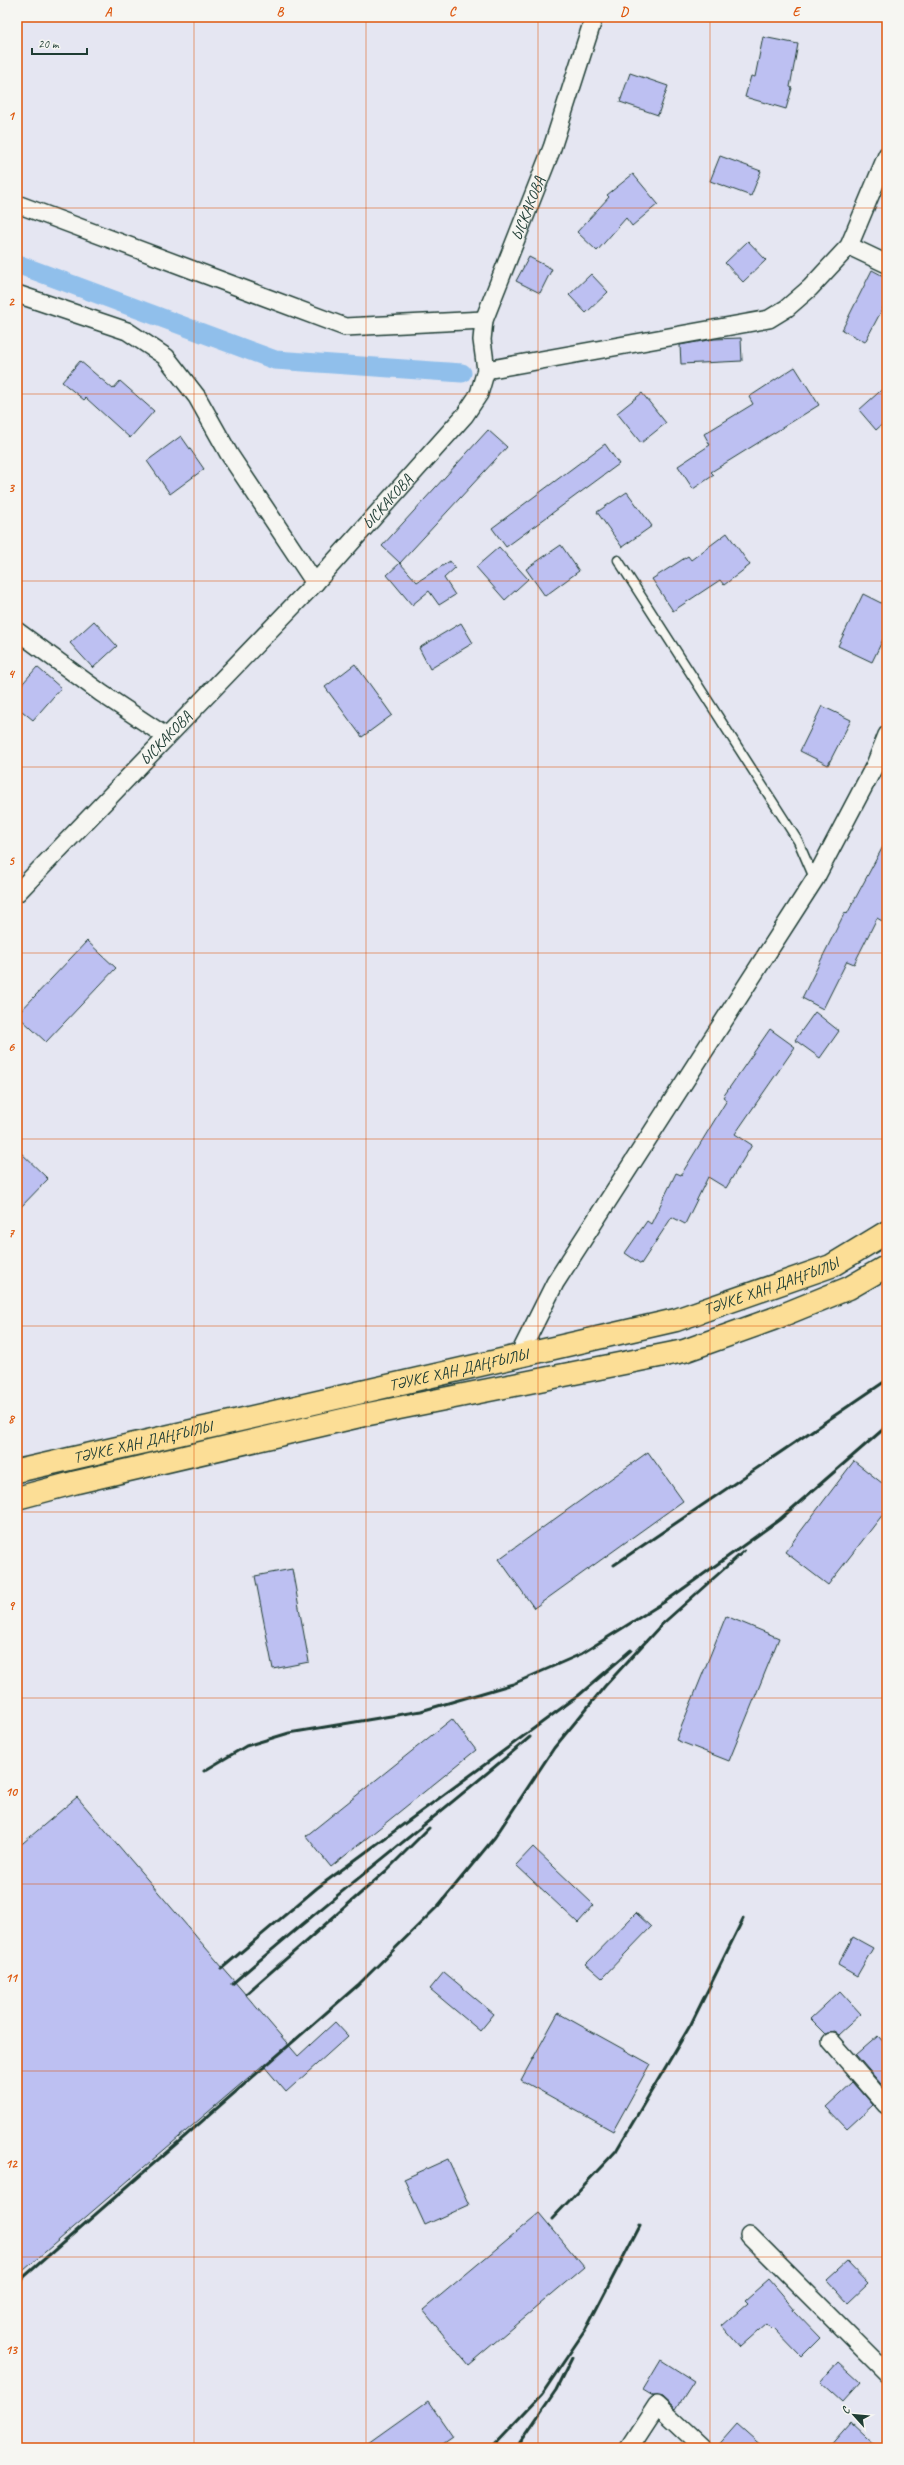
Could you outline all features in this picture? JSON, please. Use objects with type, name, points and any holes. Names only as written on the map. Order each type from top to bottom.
[{"type":"main road","name":"ТӘУКЕ ХАН ДАҢҒЫЛЫ","points":[[17,1471],[676,1320],[832,1266],[887,1232]]},
{"type":"main road","name":"ТӘУКЕ ХАН ДАҢҒЫЛЫ","points":[[17,1498],[77,1482],[364,1415],[684,1350],[773,1319],[849,1288],[887,1266]]},
{"type":"main road","points":[[676,1320],[684,1350]]},
{"type":"main road","points":[[359,1392],[364,1415]]},
{"type":"street","name":"ЫСКАКОВА","points":[[17,893],[315,583],[464,415],[479,394],[486,370],[482,340],[484,320],[552,148],[594,17]]},
{"type":"street","points":[[486,370],[769,319],[787,308],[810,288],[849,246],[887,155]]},
{"type":"street","points":[[17,204],[345,327],[484,320]]},
{"type":"street","points":[[849,246],[887,264]]},
{"type":"street","points":[[17,294],[127,331],[166,357],[197,397],[229,454],[315,583]]},
{"type":"street","points":[[17,631],[101,693],[167,737]]},
{"type":"street","points":[[519,1355],[555,1283],[815,879],[875,765],[887,735]]},
{"type":"street","points":[[832,2042],[887,2106]]},
{"type":"street","points":[[749,2235],[887,2373]]},
{"type":"street","points":[[629,2448],[657,2404],[703,2448]]},
{"type":"lane","points":[[618,560],[794,834],[815,879]]},
{"type":"building","points":[[763,37],[798,44],[790,87],[792,88],[786,109],[745,97],[751,76],[755,77]]},
{"type":"building","points":[[630,73],[668,86],[658,115],[620,102]]},
{"type":"building","points":[[720,156],[761,171],[751,196],[710,181]]},
{"type":"building","points":[[633,174],[658,204],[632,226],[626,218],[597,251],[577,232],[609,197],[607,195]]},
{"type":"building","points":[[748,241],[766,260],[743,282],[725,263]]},
{"type":"building","points":[[529,257],[552,269],[540,293],[516,281]]},
{"type":"building","points":[[872,270],[887,278],[887,300],[865,342],[842,330]]},
{"type":"building","points":[[591,274],[608,292],[586,313],[569,295]]},
{"type":"building","points":[[741,338],[742,361],[681,364],[680,345],[714,339]]},
{"type":"building","points":[[80,361],[113,389],[120,381],[154,411],[130,438],[86,398],[84,400],[62,382]]},
{"type":"building","points":[[795,367],[819,405],[711,472],[714,475],[693,489],[678,466],[710,445],[704,434],[753,404],[749,397]]},
{"type":"building","points":[[887,385],[887,420],[876,430],[859,410]]},
{"type":"building","points":[[642,393],[666,423],[641,443],[617,413]]},
{"type":"building","points":[[488,430],[507,447],[400,563],[382,546]]},
{"type":"building","points":[[181,436],[204,469],[170,494],[147,461]]},
{"type":"building","points":[[605,444],[619,464],[506,547],[492,528]]},
{"type":"building","points":[[627,492],[652,526],[622,547],[597,512]]},
{"type":"building","points":[[727,533],[750,565],[724,585],[720,580],[673,611],[652,579],[688,556],[691,560]]},
{"type":"building","points":[[561,545],[579,571],[545,596],[526,569]]},
{"type":"building","points":[[499,547],[528,579],[505,600],[476,567]]},
{"type":"building","points":[[450,561],[455,568],[444,578],[455,595],[439,605],[429,591],[412,605],[387,575],[400,563],[417,582]]},
{"type":"building","points":[[863,594],[887,606],[887,631],[872,662],[838,646]]},
{"type":"building","points":[[94,621],[117,646],[93,668],[70,643]]},
{"type":"building","points":[[461,623],[473,643],[430,669],[419,648]]},
{"type":"building","points":[[355,664],[392,715],[362,737],[325,687]]},
{"type":"building","points":[[37,667],[61,688],[33,720],[17,707],[17,690]]},
{"type":"building","points":[[822,706],[851,720],[828,765],[800,751]]},
{"type":"building","points":[[887,839],[887,924],[877,918],[854,964],[847,961],[823,1009],[802,998],[845,912],[847,914]]},
{"type":"building","points":[[87,941],[116,968],[46,1042],[17,1015]]},
{"type":"building","points":[[815,1012],[839,1031],[820,1058],[795,1040]]},
{"type":"building","points":[[770,1029],[795,1047],[735,1134],[752,1145],[726,1188],[708,1177],[685,1224],[672,1217],[641,1264],[625,1253],[647,1221],[651,1224],[676,1173],[681,1175],[727,1100],[723,1097]]},
{"type":"building","points":[[17,1149],[48,1179],[17,1211]]},
{"type":"building","points":[[648,1452],[683,1501],[534,1608],[499,1559]]},
{"type":"building","points":[[854,1461],[887,1487],[887,1509],[828,1585],[785,1552]]},
{"type":"building","points":[[292,1569],[309,1662],[273,1669],[255,1576]]},
{"type":"building","points":[[726,1616],[779,1638],[729,1761],[676,1740]]},
{"type":"building","points":[[452,1719],[476,1750],[331,1867],[306,1836]]},
{"type":"building","points":[[77,1797],[298,2056],[335,2022],[348,2036],[286,2092],[263,2065],[17,2276],[17,1848]]},
{"type":"building","points":[[533,1847],[594,1905],[578,1923],[516,1865]]},
{"type":"building","points":[[636,1913],[651,1927],[602,1978],[586,1964]]},
{"type":"building","points":[[853,1937],[873,1948],[857,1976],[838,1965]]},
{"type":"building","points":[[444,1972],[494,2014],[480,2031],[430,1989]]},
{"type":"building","points":[[840,1991],[861,2014],[838,2035],[834,2032],[825,2034],[810,2019]]},
{"type":"building","points":[[558,2013],[650,2064],[613,2131],[521,2080]]},
{"type":"building","points":[[878,2036],[887,2046],[887,2091],[856,2055]]},
{"type":"building","points":[[853,2082],[873,2105],[847,2129],[826,2107]]},
{"type":"building","points":[[448,2159],[469,2205],[425,2225],[404,2179]]},
{"type":"building","points":[[539,2213],[584,2267],[468,2365],[423,2310]]},
{"type":"building","points":[[847,2262],[868,2284],[848,2303],[827,2280]]},
{"type":"building","points":[[769,2279],[794,2308],[793,2310],[820,2338],[801,2357],[772,2327],[770,2329],[766,2324],[740,2347],[722,2326],[748,2303],[745,2300]]},
{"type":"building","points":[[661,2360],[694,2381],[676,2409],[663,2397],[653,2396],[643,2390]]},
{"type":"building","points":[[838,2362],[860,2382],[843,2401],[821,2381]]},
{"type":"building","points":[[428,2401],[453,2437],[437,2448],[362,2448]]},
{"type":"building","points":[[851,2423],[878,2448],[829,2448]]},
{"type":"building","points":[[737,2424],[764,2448],[716,2448]]},
{"type":"waterway","points":[[17,264],[275,360],[462,373]]},
{"type":"railway","points":[[614,1565],[887,1380]]},
{"type":"railway","points":[[204,1771],[246,1746],[289,1733],[421,1711],[513,1684],[581,1654],[666,1601],[779,1520],[887,1426]]},
{"type":"railway","points":[[659,1627],[744,1551]]},
{"type":"railway","points":[[17,2283],[358,1985],[438,1906],[495,1837],[554,1748],[605,1686],[662,1624]]},
{"type":"railway","points":[[221,1969],[317,1888],[578,1696],[631,1650]]},
{"type":"railway","points":[[232,1984],[306,1921],[530,1737]]},
{"type":"railway","points":[[246,1994],[386,1871],[429,1828]]},
{"type":"railway","points":[[552,2219],[616,2151],[691,2024],[743,1919]]},
{"type":"railway","points":[[491,2448],[542,2394],[586,2329],[640,2225]]},
{"type":"railway","points":[[516,2448],[556,2390],[572,2358]]}]
